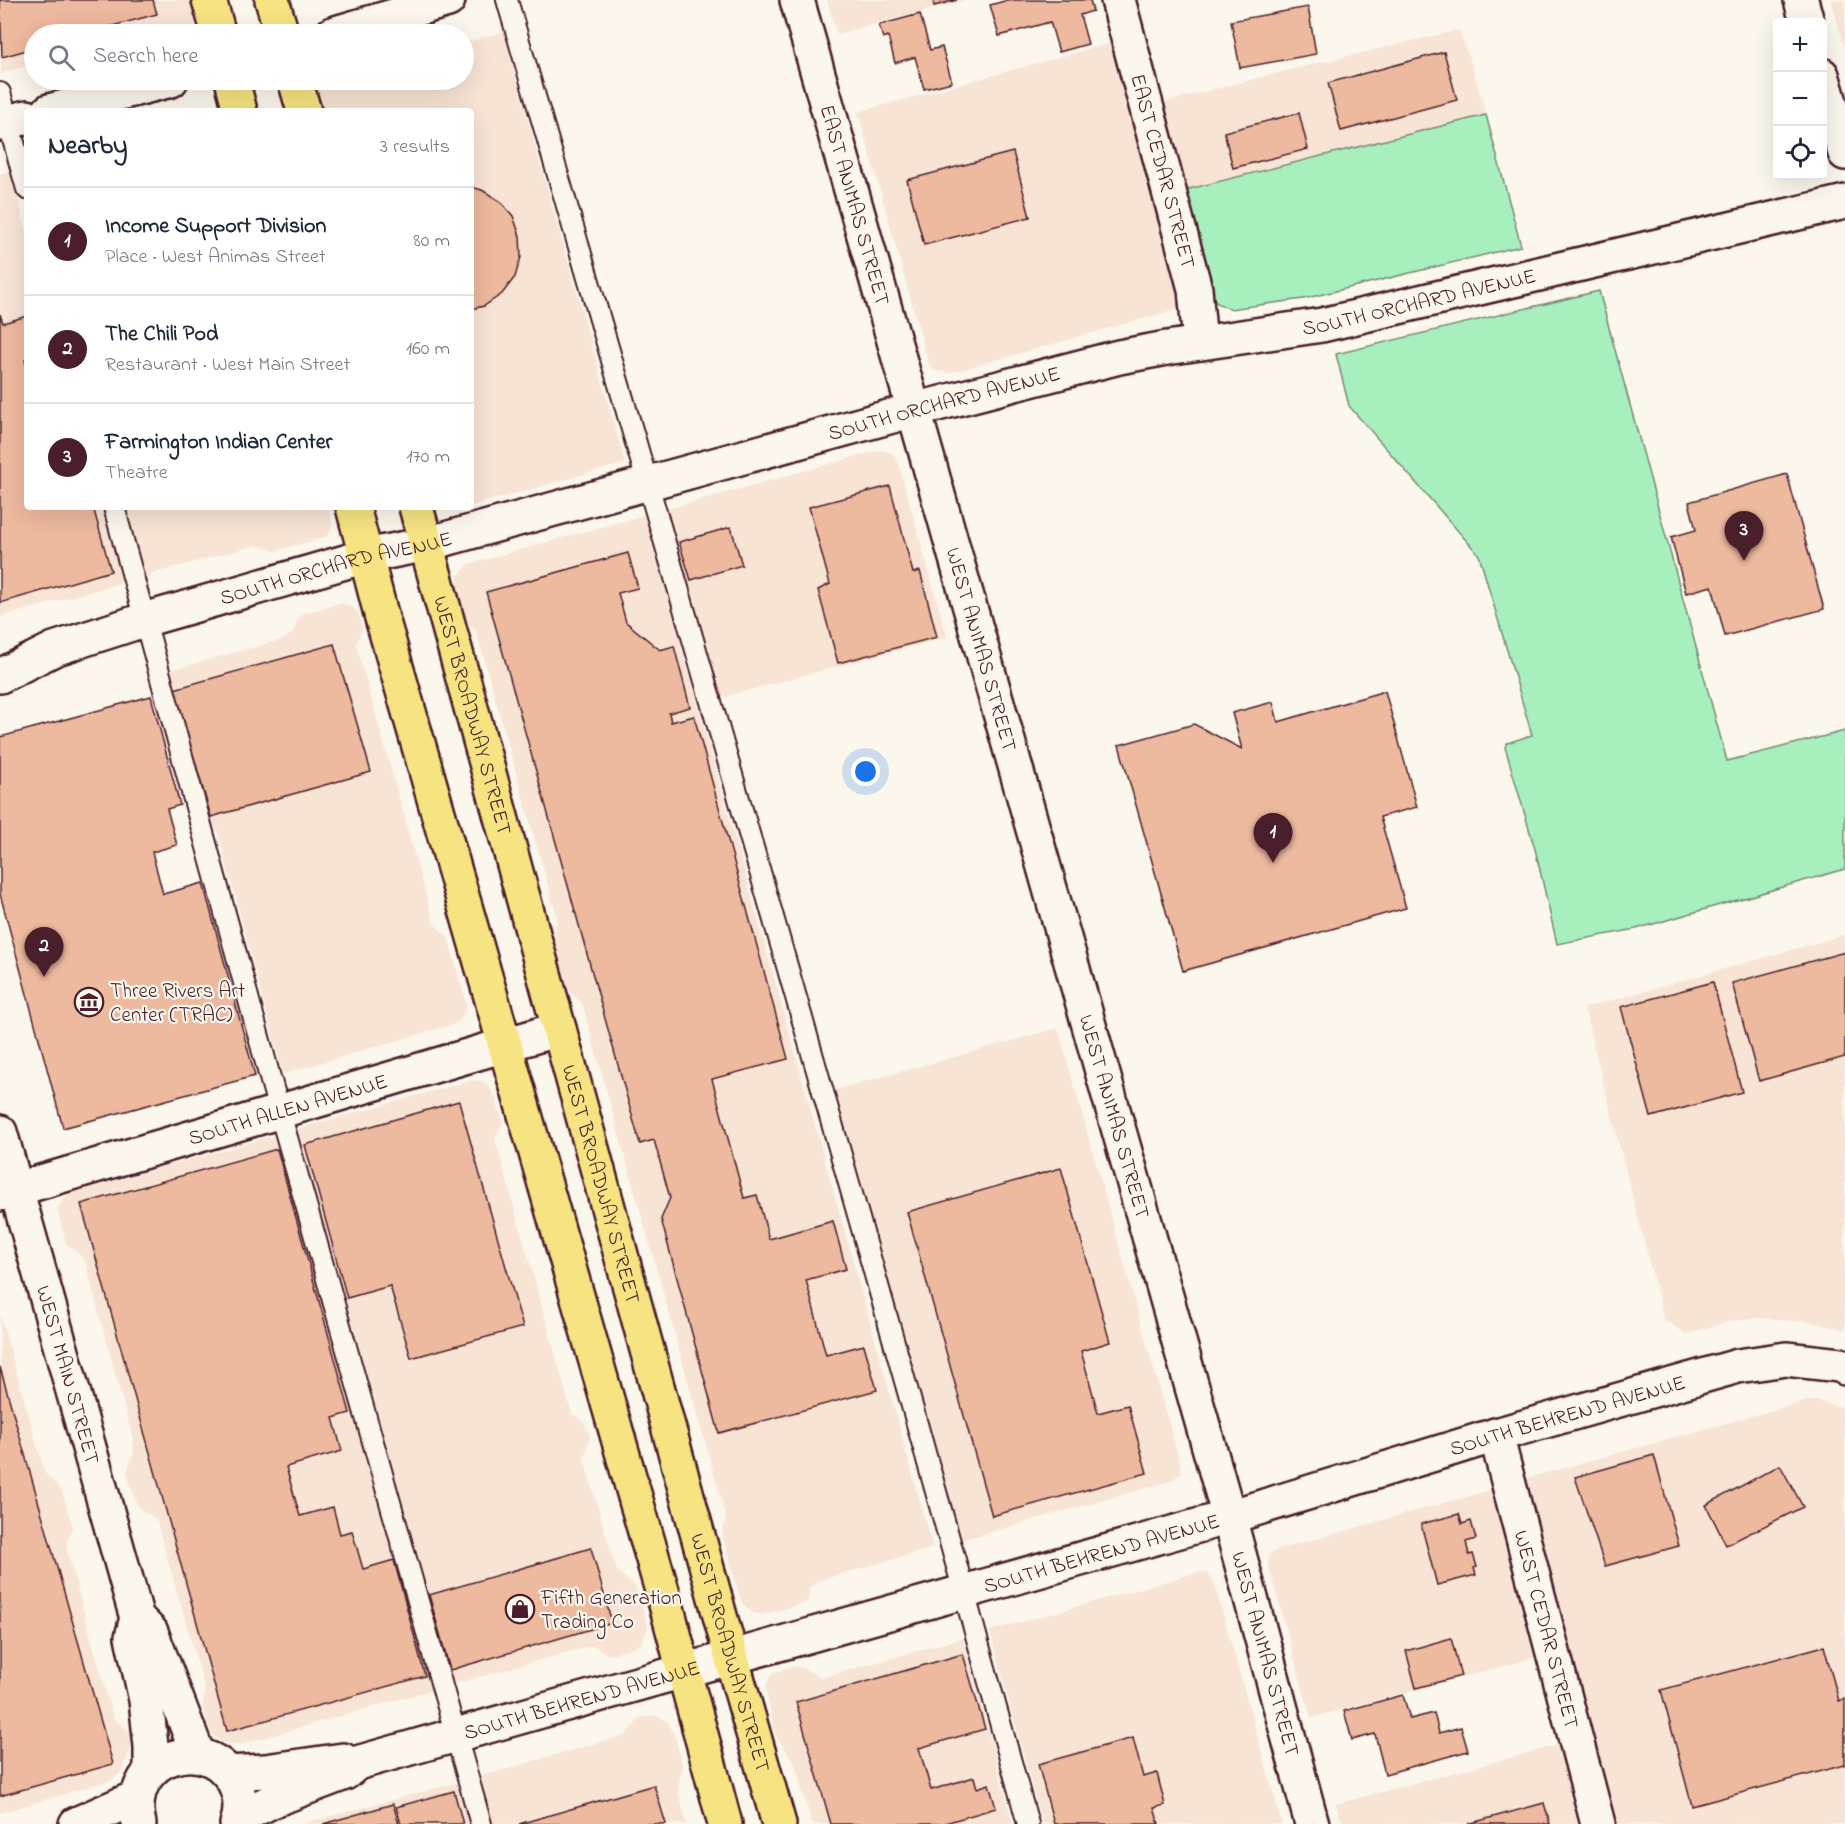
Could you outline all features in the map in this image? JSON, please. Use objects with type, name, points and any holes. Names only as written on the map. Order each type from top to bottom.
[{"type":"main road","points":[[209,0],[216,24]]},
{"type":"main road","points":[[272,0],[279,24]]},
{"type":"main road","points":[[235,90],[239,108]]},
{"type":"main road","points":[[298,90],[303,108]]},
{"type":"main road","points":[[354,510],[667,1608],[682,1671],[725,1824]]},
{"type":"main road","name":"WEST BROADWAY STREET","points":[[417,510],[779,1824]]},
{"type":"street","points":[[366,24],[448,0]]},
{"type":"street","name":"EAST ANIMAS STREET","points":[[797,0],[914,410]]},
{"type":"street","name":"EAST CEDAR STREET","points":[[1118,0],[1195,290],[1200,343]]},
{"type":"street","points":[[1801,0],[1806,18]]},
{"type":"street","points":[[61,108],[132,90]]},
{"type":"street","points":[[1827,92],[1845,153]]},
{"type":"street","name":"SOUTH ORCHARD AVENUE","points":[[0,676],[54,649],[144,620],[366,555],[426,544],[914,410],[1119,357],[1332,323],[1845,202]]},
{"type":"street","name":"WEST ANIMAS STREET","points":[[914,410],[1229,1517],[1312,1824]]},
{"type":"street","name":"SOUTH ORCHARD AVENUE","points":[[0,652],[54,649]]},
{"type":"street","name":"SOUTH ALLEN AVENUE","points":[[8,1191],[559,1029]]},
{"type":"street","name":"WEST MAIN STREET","points":[[0,1132],[8,1191],[137,1618],[151,1632],[198,1755]]},
{"type":"street","name":"SOUTH BEHREND AVENUE","points":[[239,1820],[276,1798],[345,1773],[357,1763],[1229,1517],[1738,1366],[1786,1359],[1840,1365],[1845,1368]]},
{"type":"street","name":"WEST CEDAR STREET","points":[[1496,1436],[1598,1824]]},
{"type":"street","name":"WEST MAIN STREET","points":[[137,1618],[132,1637],[146,1700],[151,1746],[142,1797]]},
{"type":"street","points":[[76,1824],[142,1797],[160,1763],[172,1757],[185,1755],[198,1755],[214,1762],[228,1773],[236,1786],[240,1801],[239,1820]]},
{"type":"street","name":"SOUTH BEHREND AVENUE","points":[[228,1773],[265,1771],[340,1759],[357,1763]]},
{"type":"lane","points":[[507,0],[648,484],[1028,1824]]},
{"type":"lane","points":[[9,114],[24,176]]},
{"type":"lane","points":[[115,510],[280,1111],[481,1824]]},
{"type":"shaded area","points":[[0,0],[192,0],[196,14],[195,24],[24,24],[24,67],[1,73]]},
{"type":"shaded area","points":[[827,0],[967,0],[837,34]]},
{"type":"shaded area","points":[[1831,0],[1845,0],[1845,48]]},
{"type":"shaded area","points":[[1459,30],[1486,115],[1185,190],[1162,103]]},
{"type":"shaded area","points":[[503,32],[625,463],[474,505],[474,108],[319,108],[315,90],[474,90],[474,40]]},
{"type":"shaded area","points":[[1111,43],[1179,294],[1178,305],[1163,313],[950,373],[935,371],[929,364],[858,112]]},
{"type":"shaded area","points":[[10,171],[24,221],[24,510],[104,510],[124,582],[0,617],[0,174]]},
{"type":"shaded area","points":[[880,450],[892,453],[898,462],[947,637],[720,698],[667,509]]},
{"type":"shaded area","points":[[126,510],[329,510],[332,523],[331,532],[325,537],[275,551],[256,545],[144,576]]},
{"type":"shaded area","points":[[645,515],[933,1548],[817,1581],[809,1588],[808,1600],[804,1603],[762,1615],[751,1612],[741,1601],[722,1533],[726,1517],[582,1003],[566,985],[554,941],[557,917],[476,631],[463,618],[456,591],[458,576],[469,564]]},
{"type":"shaded area","points":[[340,603],[358,612],[362,629],[356,644],[434,924],[448,937],[466,1009],[460,1020],[454,1024],[283,1074],[218,832],[209,818],[168,671],[284,639],[293,633],[298,619],[304,613]]},
{"type":"shaded area","points":[[1845,935],[1845,1330],[1810,1322],[1757,1318],[1727,1322],[1686,1334],[1664,1319],[1584,1008]]},
{"type":"shaded area","points":[[1058,1028],[1181,1473],[1171,1481],[958,1541],[831,1091]]},
{"type":"shaded area","points":[[473,1080],[481,1081],[491,1089],[503,1122],[495,1138],[572,1414],[584,1422],[590,1436],[584,1460],[616,1569],[634,1585],[639,1595],[647,1632],[640,1645],[613,1654],[608,1654],[593,1646],[587,1647],[450,1685],[392,1481],[378,1414],[297,1129]]},
{"type":"shaded area","points":[[277,1135],[435,1689],[243,1744],[230,1744],[220,1741],[210,1732],[203,1706],[205,1689],[156,1519],[139,1508],[127,1472],[134,1452],[133,1439],[85,1262],[66,1243],[57,1209],[65,1197],[71,1193]]},
{"type":"shaded area","points":[[0,1315],[45,1473],[62,1491],[73,1528],[67,1541],[67,1550],[113,1718],[130,1732],[132,1747],[120,1773],[111,1780],[0,1813]]},
{"type":"shaded area","points":[[1806,1401],[1845,1408],[1845,1824],[1615,1824],[1521,1480]]},
{"type":"shaded area","points":[[1491,1490],[1537,1657],[1311,1718],[1268,1564],[1269,1555],[1276,1550]]},
{"type":"shaded area","points":[[1199,1572],[1206,1572],[1214,1582],[1282,1824],[1042,1824],[990,1631]]},
{"type":"shaded area","points":[[963,1638],[1013,1824],[812,1824],[794,1761],[776,1737],[766,1686],[770,1677],[775,1672],[790,1667],[801,1667],[821,1678]]},
{"type":"shaded area","points":[[656,1715],[668,1722],[675,1737],[683,1767],[678,1792],[687,1824],[492,1824],[478,1777],[626,1735],[640,1718]]},
{"type":"shaded area","points":[[1561,1744],[1583,1824],[1342,1824],[1336,1804]]},
{"type":"shaded area","points":[[459,1782],[470,1824],[301,1824]]},
{"type":"green space","points":[[1486,115],[1521,246],[1303,299],[1230,309],[1217,303],[1212,296],[1185,190]]},
{"type":"green space","points":[[1599,291],[1727,761],[1845,731],[1845,869],[1636,929],[1557,944],[1535,849],[1505,747],[1507,743],[1532,735],[1479,555],[1349,406],[1336,354]]},
{"type":"building","points":[[0,0],[153,0],[157,14],[120,24],[24,24],[24,51],[2,57]]},
{"type":"building","points":[[933,0],[957,0],[934,6]]},
{"type":"building","points":[[1008,0],[1090,0],[1093,11],[1080,15],[1088,44],[1059,52],[1050,22],[999,36],[990,5]]},
{"type":"building","points":[[1308,7],[1316,54],[1240,68],[1231,21]]},
{"type":"building","points":[[920,14],[930,50],[942,47],[952,82],[924,89],[915,57],[895,63],[888,36],[883,38],[879,25]]},
{"type":"building","points":[[1444,52],[1457,100],[1341,131],[1328,83]]},
{"type":"building","points":[[1299,113],[1308,149],[1233,168],[1224,132]]},
{"type":"building","points":[[1013,152],[1030,217],[924,245],[907,180]]},
{"type":"building","points":[[474,188],[500,201],[513,216],[520,236],[521,257],[515,277],[502,294],[484,306],[474,308]]},
{"type":"building","points":[[0,314],[3,323],[24,317],[24,510],[94,510],[111,571],[0,603]]},
{"type":"building","points":[[1787,474],[1824,609],[1725,636],[1712,586],[1686,593],[1671,537],[1696,530],[1689,502]]},
{"type":"building","points":[[890,486],[913,573],[920,571],[937,637],[838,663],[818,590],[830,584],[809,507]]},
{"type":"building","points":[[731,527],[742,565],[691,580],[679,542]]},
{"type":"building","points":[[628,553],[638,588],[618,593],[626,622],[660,650],[674,646],[690,707],[669,713],[671,722],[694,716],[788,1059],[712,1079],[744,1198],[757,1195],[769,1239],[833,1221],[846,1269],[806,1280],[826,1355],[864,1345],[877,1390],[719,1433],[661,1219],[670,1198],[654,1140],[640,1144],[486,592]]},
{"type":"building","points":[[334,644],[371,772],[211,817],[174,689]]},
{"type":"building","points":[[1385,691],[1417,807],[1380,817],[1406,908],[1183,971],[1119,745],[1194,724],[1242,749],[1232,713],[1273,702],[1278,722]]},
{"type":"building","points":[[151,696],[180,805],[167,809],[177,845],[152,852],[163,894],[203,883],[255,1076],[63,1128],[0,894],[0,737]]},
{"type":"building","points":[[1845,952],[1845,1057],[1759,1081],[1732,983]]},
{"type":"building","points":[[1713,982],[1742,1092],[1651,1117],[1621,1007]]},
{"type":"building","points":[[459,1101],[523,1327],[411,1358],[390,1286],[347,1298],[305,1145]]},
{"type":"building","points":[[277,1149],[350,1413],[333,1418],[342,1451],[286,1467],[300,1516],[333,1507],[340,1534],[352,1531],[363,1569],[394,1560],[425,1676],[227,1731],[81,1204]]},
{"type":"building","points":[[1061,1168],[1110,1342],[1081,1351],[1098,1413],[1128,1405],[1147,1473],[992,1516],[907,1212]]},
{"type":"building","points":[[0,1367],[113,1764],[0,1796]]},
{"type":"building","points":[[1654,1455],[1679,1546],[1605,1566],[1575,1477]]},
{"type":"building","points":[[1780,1465],[1803,1507],[1726,1545],[1706,1505]]},
{"type":"building","points":[[1459,1514],[1462,1524],[1471,1521],[1476,1539],[1466,1542],[1469,1555],[1473,1554],[1477,1567],[1474,1568],[1476,1575],[1437,1585],[1421,1524]]},
{"type":"building","name":"Fifth Generation Trading Co","points":[[591,1548],[612,1623],[450,1670],[429,1595]]},
{"type":"building","points":[[1451,1638],[1461,1676],[1416,1688],[1406,1651]]},
{"type":"building","points":[[1824,1646],[1839,1701],[1845,1699],[1845,1765],[1692,1806],[1661,1690]]},
{"type":"building","points":[[963,1654],[985,1729],[919,1748],[931,1790],[974,1777],[977,1788],[989,1784],[996,1808],[942,1824],[831,1824],[796,1702]]},
{"type":"building","points":[[1403,1695],[1410,1719],[1434,1713],[1439,1733],[1461,1727],[1468,1751],[1385,1774],[1375,1734],[1352,1740],[1344,1711]]},
{"type":"building","points":[[1133,1738],[1143,1777],[1157,1773],[1165,1805],[1154,1808],[1159,1824],[1054,1824],[1038,1764]]},
{"type":"building","points":[[654,1785],[666,1824],[519,1824]]},
{"type":"building","points":[[454,1791],[463,1824],[401,1824],[396,1807]]},
{"type":"building","points":[[1544,1803],[1550,1824],[1468,1824]]},
{"type":"building","points":[[393,1804],[399,1824],[323,1824]]},
{"type":"place","name":"Farmington Indian Center","points":[[1744,561]]},
{"type":"place","name":"Income Support Division","points":[[1273,863]]},
{"type":"place","name":"The Chili Pod","points":[[44,977]]},
{"type":"place","name":"Three Rivers Art Center (TRAC)","points":[[89,1002]]},
{"type":"place","name":"Fifth Generation Trading Co","points":[[520,1609]]}]
